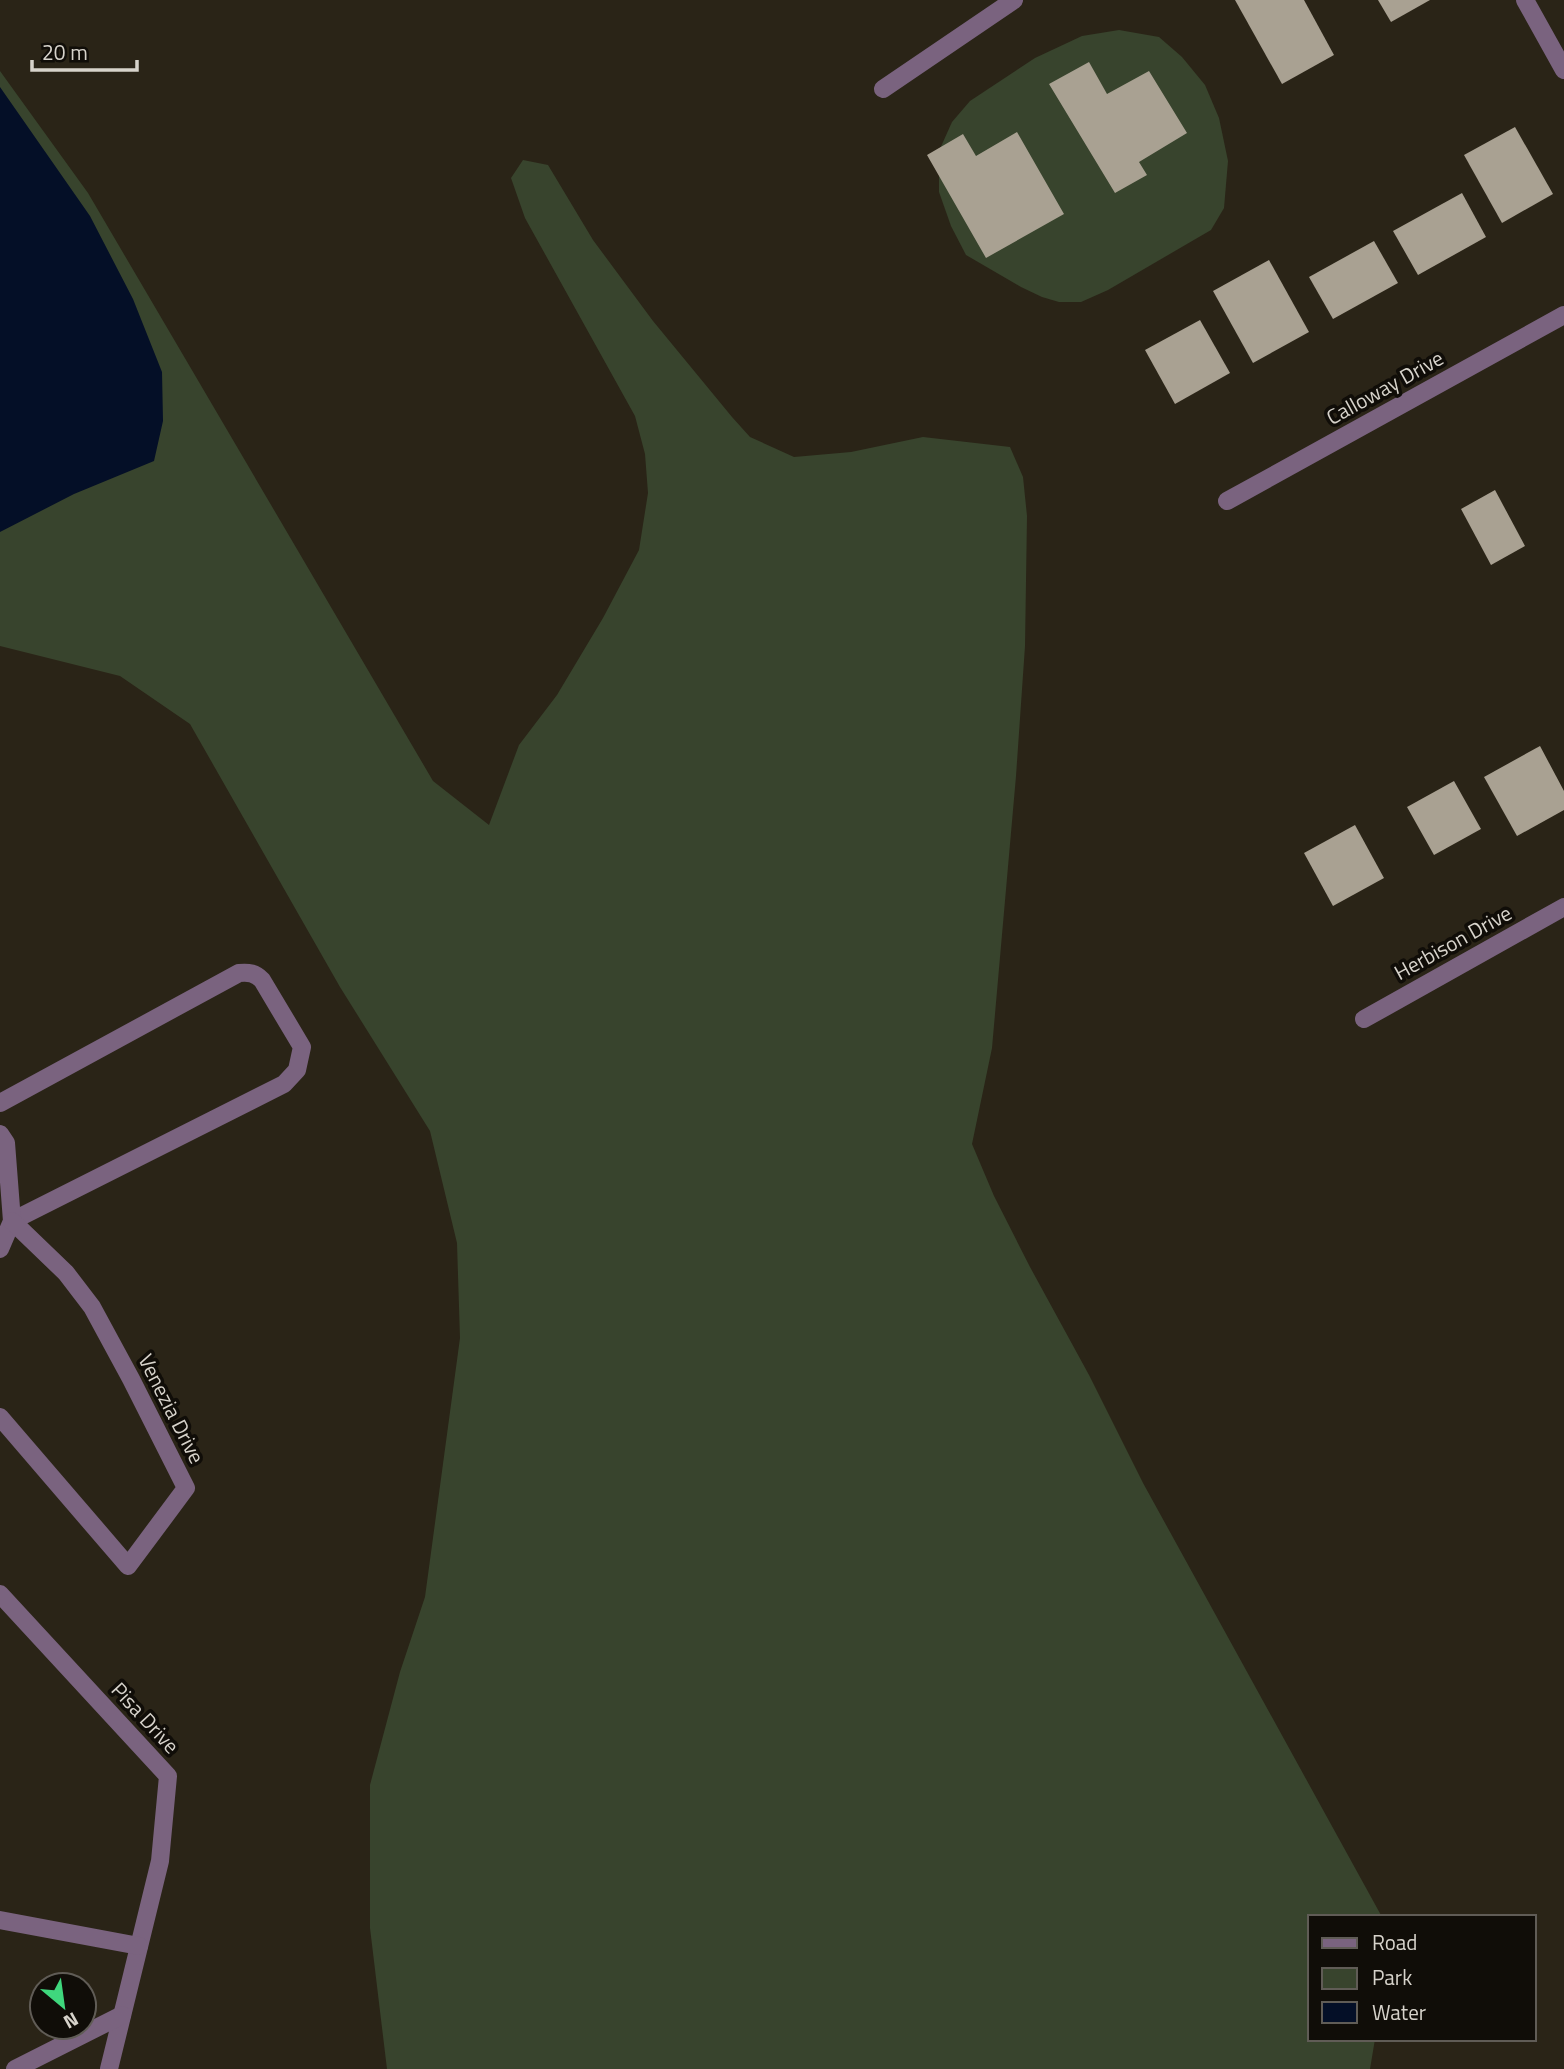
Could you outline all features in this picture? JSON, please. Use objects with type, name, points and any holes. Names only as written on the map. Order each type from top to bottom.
[{"type":"street","points":[[883,89],[1014,0]]},
{"type":"street","points":[[1525,0],[1564,70]]},
{"type":"street","name":"Calloway Drive","points":[[1227,501],[1564,315]]},
{"type":"street","name":"Herbison Drive","points":[[1364,1019],[1564,907]]},
{"type":"street","points":[[0,1103],[247,972],[257,974],[262,980],[302,1047],[297,1070],[284,1084],[12,1221]]},
{"type":"street","points":[[0,1134],[6,1143],[12,1221],[0,1249]]},
{"type":"street","name":"Venezia Drive","points":[[0,1417],[128,1566],[186,1488],[92,1307],[66,1273],[12,1221]]},
{"type":"street","name":"Pisa Drive","points":[[0,1594],[168,1776],[160,1861],[109,2069]]},
{"type":"street","points":[[0,1920],[139,1946]]},
{"type":"street","points":[[15,2069],[122,2015]]},
{"type":"green space","points":[[1119,30],[1159,37],[1182,57],[1205,85],[1219,118],[1228,161],[1224,208],[1211,230],[1108,290],[1081,302],[1059,302],[1021,287],[966,255],[951,226],[939,192],[939,151],[952,122],[970,101],[1035,58],[1082,36]]},
{"type":"green space","points":[[0,71],[88,193],[433,781],[489,825],[519,745],[557,695],[603,618],[639,550],[648,493],[645,454],[635,416],[525,218],[511,178],[523,160],[548,165],[593,240],[653,321],[750,437],[794,457],[851,452],[923,437],[1010,447],[1023,477],[1027,516],[1025,646],[992,1048],[972,1144],[994,1196],[1143,1483],[1381,1915],[1308,1915],[1308,2041],[1375,2041],[1370,2069],[387,2069],[370,1928],[370,1785],[400,1672],[425,1597],[460,1338],[457,1243],[430,1131],[340,987],[190,724],[120,676],[0,646]]},
{"type":"water","points":[[0,87],[90,216],[133,299],[162,372],[163,421],[154,461],[74,494],[0,532]]},
{"type":"building","points":[[1235,0],[1304,0],[1334,55],[1282,84]]},
{"type":"building","points":[[1378,0],[1430,0],[1391,22]]},
{"type":"building","points":[[1089,62],[1107,94],[1149,71],[1187,133],[1139,162],[1147,175],[1115,193],[1049,84]]},
{"type":"building","points":[[1515,127],[1553,194],[1502,223],[1464,155]]},
{"type":"building","points":[[1017,132],[1064,214],[986,258],[927,155],[963,134],[976,156]]},
{"type":"building","points":[[1462,193],[1486,237],[1418,275],[1393,231]]},
{"type":"building","points":[[1374,241],[1398,283],[1333,319],[1309,277]]},
{"type":"building","points":[[1269,260],[1309,332],[1253,363],[1213,291]]},
{"type":"building","points":[[1200,320],[1230,373],[1175,404],[1145,350]]},
{"type":"building","points":[[1495,490],[1525,546],[1491,565],[1461,509]]},
{"type":"building","points":[[1540,746],[1564,791],[1564,810],[1517,836],[1484,777]]},
{"type":"building","points":[[1454,781],[1481,829],[1434,855],[1407,807]]},
{"type":"building","points":[[1355,825],[1384,878],[1333,906],[1304,853]]}]
